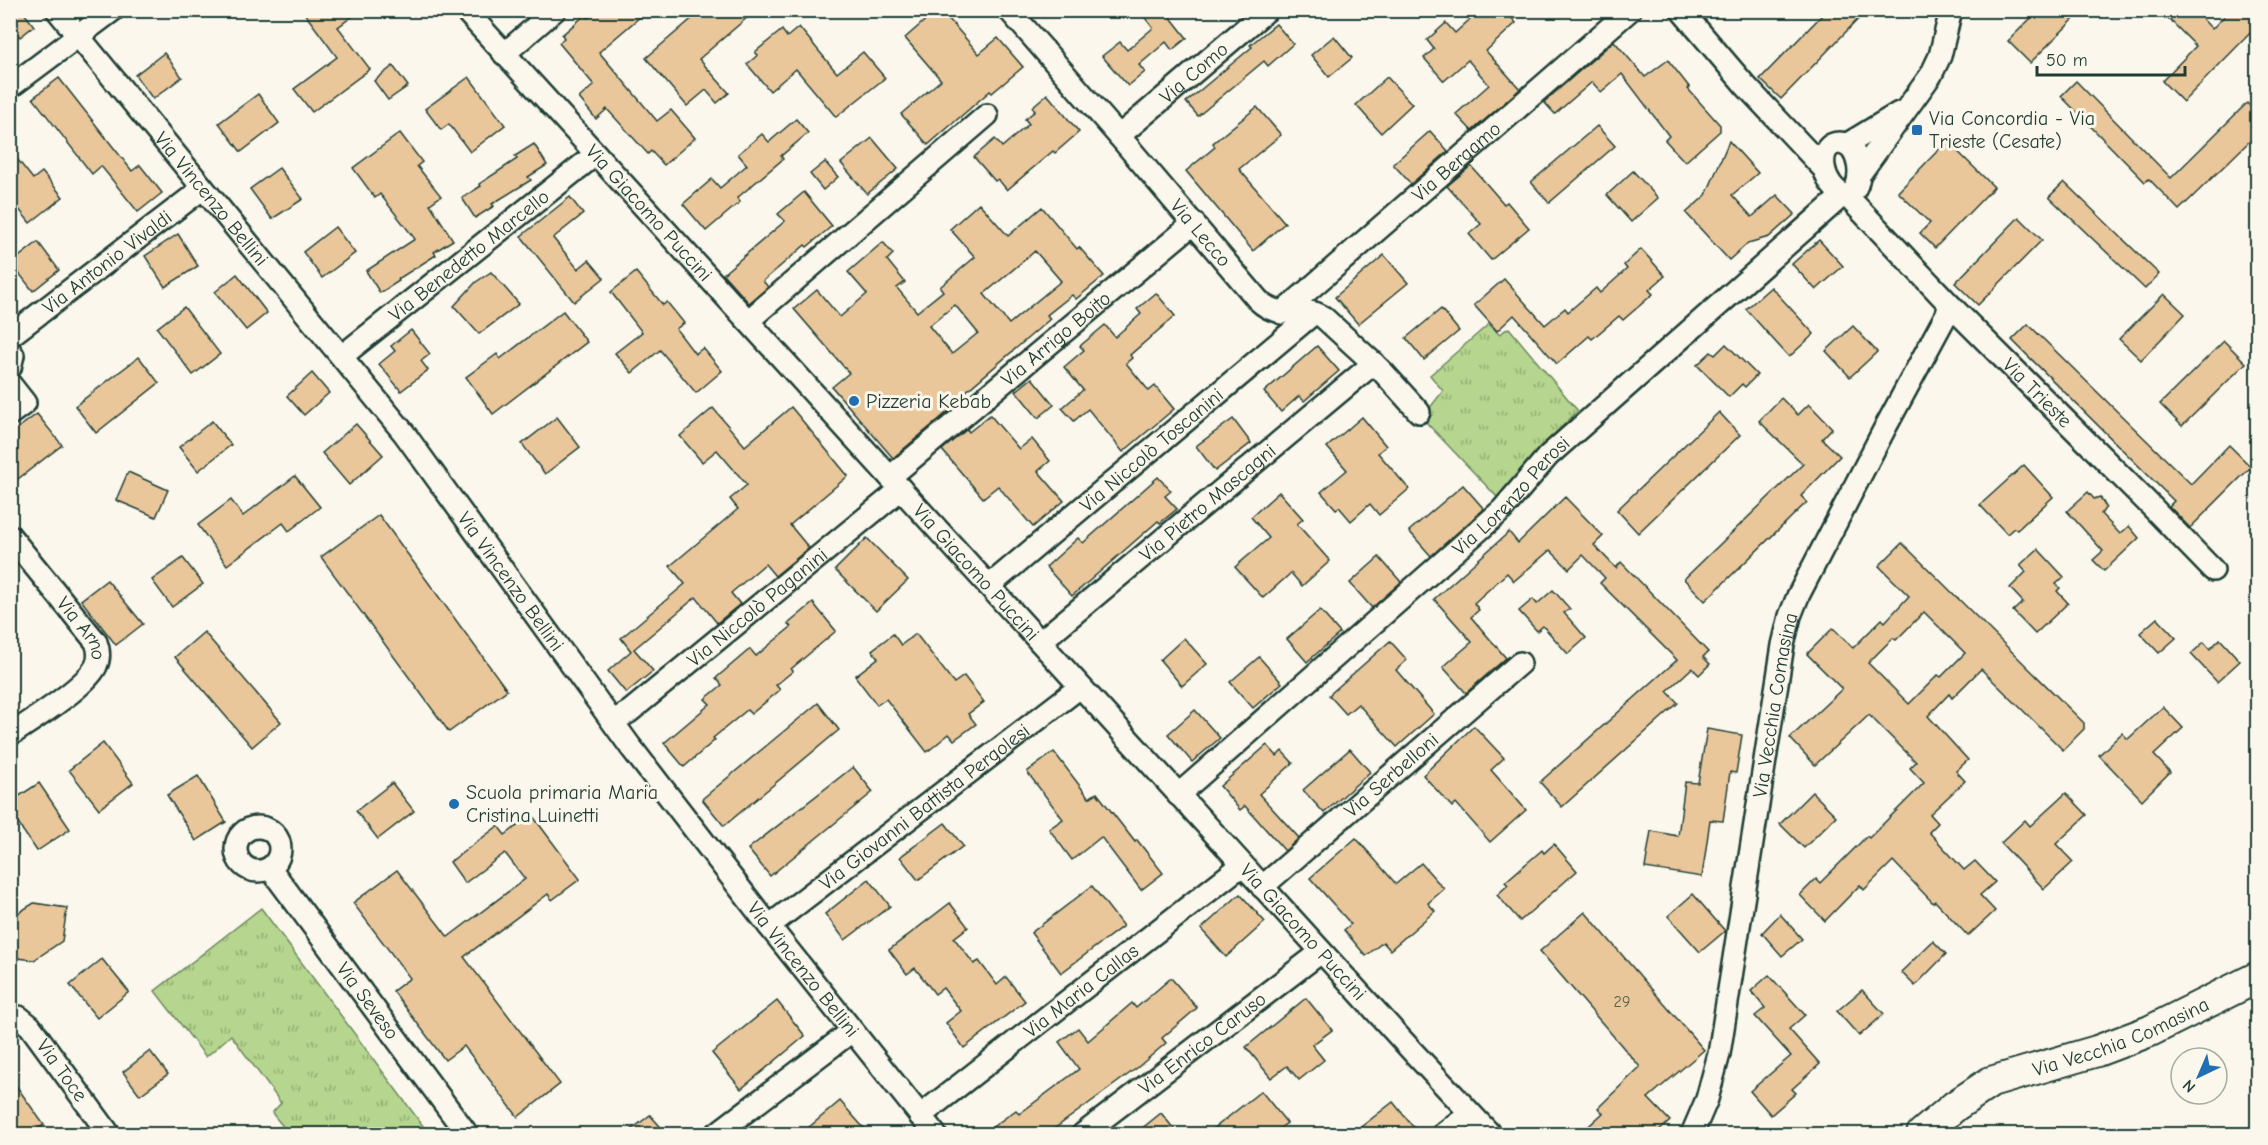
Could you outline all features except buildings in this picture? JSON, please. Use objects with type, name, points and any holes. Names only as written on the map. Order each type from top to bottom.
[{"type":"street","name":"Via Vincenzo Bellini","points":[[57,10],[202,189],[342,356],[421,456],[613,721],[769,926],[935,1134]]},
{"type":"street","points":[[10,87],[113,10]]},
{"type":"street","name":"Via Giacomo Puccini","points":[[465,10],[1321,952],[1490,1134]]},
{"type":"street","points":[[504,54],[555,10]]},
{"type":"street","name":"Via Lecco","points":[[1009,10],[1119,135],[1258,300],[1273,311],[1282,313]]},
{"type":"street","name":"Via Como","points":[[1119,135],[1267,10]]},
{"type":"street","name":"Via Bergamo","points":[[1282,313],[1630,10]]},
{"type":"street","points":[[1681,10],[1744,85],[1824,169]]},
{"type":"street","name":"Via Lorenzo Perosi","points":[[1178,795],[1502,510],[1548,456],[1851,189],[1907,108],[1921,92],[1940,56],[1951,10]]},
{"type":"street","points":[[1795,139],[1838,146],[1856,156],[1851,189],[1828,180],[1824,169],[1824,157],[1838,146],[1889,121],[1907,108]]},
{"type":"street","points":[[748,321],[987,116]]},
{"type":"street","name":"Via Benedetto Marcello","points":[[342,356],[596,154]]},
{"type":"street","name":"Via Antonio Vivaldi","points":[[10,336],[202,189]]},
{"type":"street","name":"Via Trieste","points":[[1851,189],[1866,215],[1951,306],[2213,570]]},
{"type":"street","name":"Via Arrigo Boito","points":[[895,483],[1194,223]]},
{"type":"street","name":"Via Vecchia Comasina","points":[[1692,1134],[1707,1099],[1719,1054],[1781,657],[1790,616],[1798,596],[1885,428],[1951,306]]},
{"type":"street","points":[[1282,313],[1314,313],[1323,317],[1374,363],[1419,412]]},
{"type":"street","name":"Via Niccolò Toscanini","points":[[989,586],[1314,313]]},
{"type":"street","points":[[10,351],[13,355],[10,368]]},
{"type":"street","name":"Via Pietro Mascagni","points":[[1040,642],[1374,363]]},
{"type":"street","points":[[10,384],[25,403],[10,414]]},
{"type":"street","name":"Via Niccolò Paganini","points":[[613,721],[629,712],[662,685],[895,483]]},
{"type":"street","name":"Via Arno","points":[[10,536],[96,642],[98,658],[91,674],[73,690],[10,735]]},
{"type":"street","name":"Via Serbelloni","points":[[1262,887],[1520,663]]},
{"type":"street","name":"Via Giovanni Battista Pergolesi","points":[[769,926],[1080,687]]},
{"type":"street","name":"Via Maria Callas","points":[[920,1116],[1242,865]]},
{"type":"street","name":"Via Seveso","points":[[270,868],[467,1134]]},
{"type":"street","name":"Via Enrico Caruso","points":[[1083,1134],[1321,952]]},
{"type":"street","name":"Via Vecchia Comasina","points":[[1922,1134],[1955,1106],[1991,1082],[2123,1042],[2192,1011],[2258,977]]},
{"type":"street","name":"Via Toce","points":[[10,1017],[19,1017],[30,1026],[109,1134]]},
{"type":"street","points":[[716,1134],[852,1031]]},
{"type":"street","points":[[1443,1134],[1470,1113]]},
{"type":"green space","points":[[1489,324],[1499,334],[1509,328],[1578,411],[1538,450],[1499,499],[1422,418],[1443,391],[1430,375]]},
{"type":"green space","points":[[261,908],[429,1134],[289,1134],[272,1113],[281,1103],[231,1035],[206,1057],[155,991]]},
{"type":"place","name":"Via Concordia - Via Trieste (Cesate)","points":[[1917,130]]},
{"type":"place","name":"Pizzeria Kebab","points":[[854,401]]},
{"type":"place","name":"Scuola primaria Maria Cristina Luinetti","points":[[454,804]]}]
